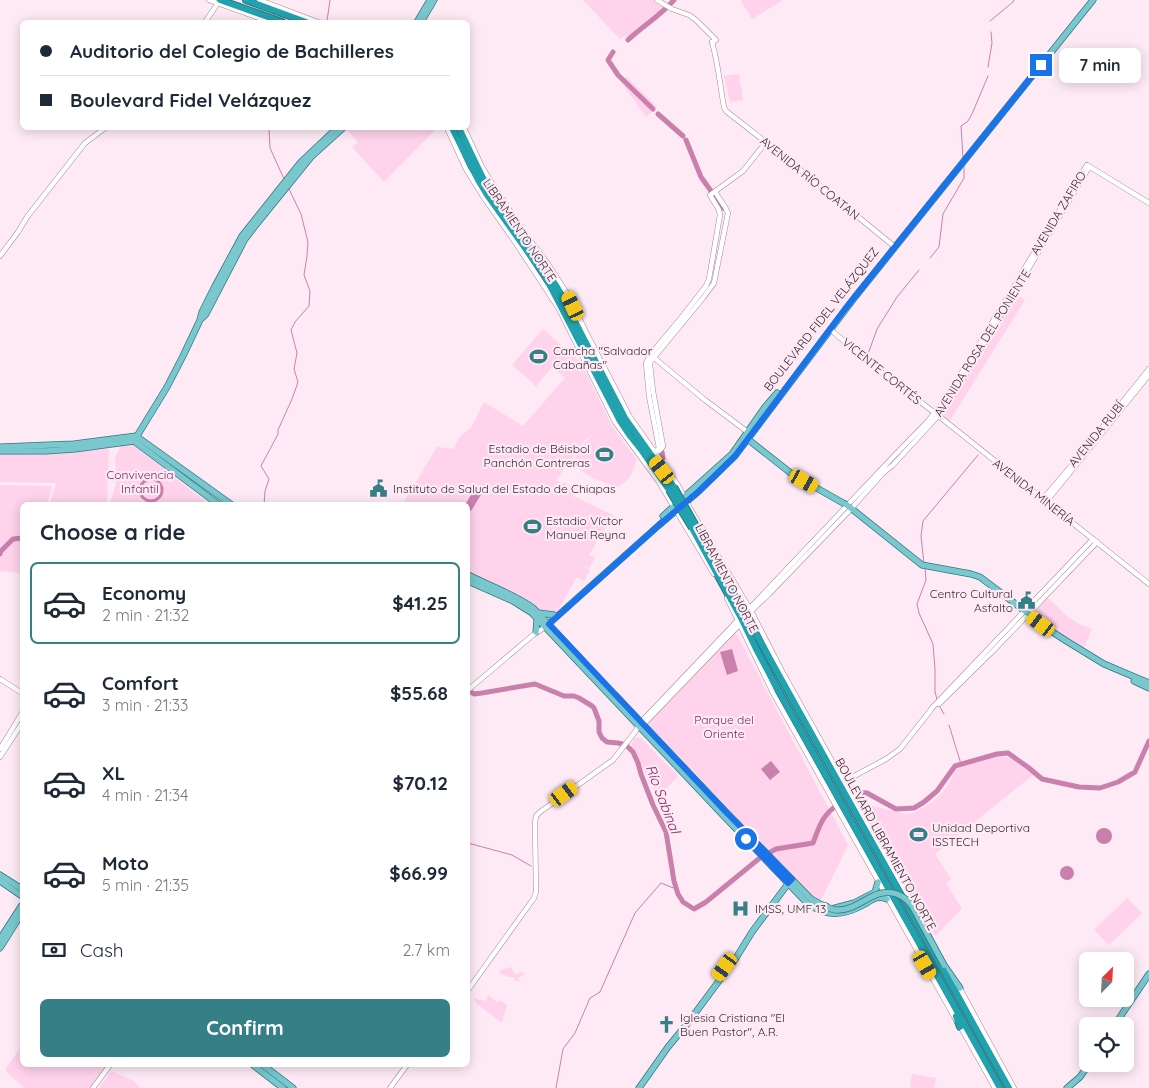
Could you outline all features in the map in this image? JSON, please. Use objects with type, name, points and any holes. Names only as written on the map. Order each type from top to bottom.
[{"type":"highway","points":[[246,0],[301,20]]},
{"type":"highway","points":[[259,0],[287,15]]},
{"type":"highway","points":[[219,2],[276,20]]},
{"type":"highway","name":"LIBRAMIENTO NORTE","points":[[453,130],[487,195],[505,216],[557,287],[625,418],[672,489]]},
{"type":"highway","name":"LIBRAMIENTO NORTE","points":[[460,130],[483,178],[505,216],[545,276],[620,421],[672,489]]},
{"type":"highway","points":[[504,227],[505,216],[520,224]]},
{"type":"highway","points":[[548,292],[555,295]]},
{"type":"highway","points":[[570,322],[571,334]]},
{"type":"highway","points":[[588,338],[599,368]]},
{"type":"highway","points":[[672,489],[744,615]]},
{"type":"highway","name":"BOULEVARD LIBRAMIENTO NORTE","points":[[744,615],[847,791],[1009,1088]]},
{"type":"highway","name":"BOULEVARD LIBRAMIENTO NORTE","points":[[744,615],[768,677],[832,787],[835,799],[1000,1088]]},
{"type":"highway","points":[[764,648],[774,655]]},
{"type":"highway","points":[[951,1001],[960,1027]]},
{"type":"main road","points":[[417,20],[430,0]]},
{"type":"main road","points":[[422,20],[434,0]]},
{"type":"main road","name":"BOULEVARD FIDEL VELÁZQUEZ","points":[[747,436],[826,327],[1091,0]]},
{"type":"main road","points":[[135,438],[167,387],[200,320],[206,314],[232,259],[253,225],[313,152],[335,130]]},
{"type":"main road","points":[[313,152],[340,130]]},
{"type":"main road","name":"BOULEVARD FIDEL VELÁZQUEZ","points":[[543,627],[554,615],[686,499],[732,454],[893,245]]},
{"type":"main road","points":[[747,436],[792,474],[847,507],[924,568],[980,580],[1025,614],[1103,666],[1149,688]]},
{"type":"main road","points":[[135,438],[215,502]]},
{"type":"main road","points":[[0,451],[46,451],[135,438],[228,502]]},
{"type":"main road","points":[[0,447],[74,447]]},
{"type":"main road","name":"BOULEVARD FIDEL VELÁZQUEZ","points":[[543,627],[674,508]]},
{"type":"main road","points":[[470,576],[527,604],[537,615],[543,627],[641,725],[790,881],[811,906],[822,911],[837,914],[852,911],[876,894],[878,882]]},
{"type":"main road","points":[[470,582],[537,615],[554,615]]},
{"type":"main road","points":[[537,615],[543,627]]},
{"type":"main road","points":[[1103,666],[1149,683]]},
{"type":"main road","points":[[0,875],[20,888]]},
{"type":"main road","points":[[0,881],[20,895]]},
{"type":"main road","points":[[790,881],[811,899],[832,910],[853,906],[882,892],[894,893],[906,899],[912,906],[944,965],[960,988]]},
{"type":"main road","points":[[639,1088],[668,1047],[731,966],[743,945],[790,881]]},
{"type":"main road","points":[[822,905],[832,908],[854,903],[876,894],[882,897],[886,896]]},
{"type":"main road","points":[[0,939],[20,908]]},
{"type":"main road","points":[[0,948],[20,916]]},
{"type":"main road","points":[[1120,1017],[1149,974]]},
{"type":"main road","points":[[256,1067],[283,1088]]},
{"type":"main road","points":[[265,1067],[293,1088]]},
{"type":"main road","points":[[1067,1088],[1083,1072]]},
{"type":"main road","points":[[1072,1088],[1076,1081]]},
{"type":"street","points":[[209,0],[265,20]]},
{"type":"street","points":[[259,0],[313,20]]},
{"type":"street","name":"AVENIDA RÍO COATAN","points":[[657,0],[672,9],[689,15],[696,20],[713,40],[726,111],[893,245]]},
{"type":"street","points":[[206,20],[219,2]]},
{"type":"street","points":[[0,256],[85,143],[101,130]]},
{"type":"street","name":"LIBRAMIENTO NORTE","points":[[448,130],[470,176],[559,309],[615,422],[659,482],[672,489],[674,508],[719,584],[744,615]]},
{"type":"street","points":[[465,130],[482,166],[566,292],[627,411],[655,452],[672,489],[686,499],[744,615],[774,655],[847,791]]},
{"type":"street","points":[[655,452],[659,448],[649,396],[646,362],[691,306],[709,279],[720,215],[712,194],[743,172],[766,142]]},
{"type":"street","name":"AVENIDA ZAFIRO","points":[[936,414],[978,350],[1088,166],[1149,204]]},
{"type":"street","name":"VICENTE CORTÉS","points":[[830,329],[868,362],[936,414]]},
{"type":"street","points":[[652,356],[747,436]]},
{"type":"street","points":[[652,356],[650,364],[653,391],[663,446],[655,452]]},
{"type":"street","name":"AVENIDA RUBÍ","points":[[1045,500],[1149,369]]},
{"type":"street","name":"AVENIDA RUBÍ","points":[[1045,500],[1149,375]]},
{"type":"street","name":"AVENIDA MINERÍA","points":[[936,414],[1149,584]]},
{"type":"street","name":"AVENIDA ROSA DEL PONIENTE","points":[[641,725],[847,507],[893,465],[936,414]]},
{"type":"street","points":[[681,518],[684,511],[692,512]]},
{"type":"street","points":[[843,782],[886,759],[900,748],[954,684],[1095,541]]},
{"type":"street","points":[[470,688],[543,627]]},
{"type":"street","points":[[768,677],[811,762],[835,799]]},
{"type":"street","points":[[0,679],[20,692]]},
{"type":"street","points":[[0,749],[20,716]]},
{"type":"street","points":[[470,987],[534,898],[536,892],[536,816],[613,760],[641,725]]},
{"type":"street","points":[[0,757],[20,726]]},
{"type":"street","points":[[847,791],[851,778]]},
{"type":"street","points":[[855,807],[960,988],[1014,1088]]},
{"type":"street","points":[[843,812],[878,882],[995,1088]]},
{"type":"street","points":[[93,1088],[109,1067]]},
{"type":"street","points":[[390,1088],[406,1067]]},
{"type":"green space","points":[[583,0],[653,0],[665,7],[628,39],[625,36],[620,39]]},
{"type":"green space","points":[[742,0],[783,0],[752,19]]},
{"type":"green space","points":[[739,74],[743,100],[730,102],[724,76]]},
{"type":"green space","points":[[627,77],[657,107],[646,117],[621,82]]},
{"type":"green space","points":[[347,130],[435,130],[384,182],[352,147],[358,142]]},
{"type":"green space","points":[[1015,294],[1025,300],[949,422],[940,416]]},
{"type":"green space","points":[[543,329],[580,360],[612,426],[637,460],[628,479],[617,487],[599,481],[581,471],[575,461],[576,457],[580,449],[593,435],[585,440],[556,480],[562,484],[565,482],[575,497],[613,515],[589,555],[595,558],[589,568],[584,565],[578,574],[584,566],[590,570],[584,581],[577,577],[559,608],[554,613],[544,613],[470,574],[470,502],[404,502],[437,447],[453,449],[461,435],[471,428],[484,402],[523,426],[565,378],[552,367],[536,386],[512,365]]},
{"type":"green space","name":"Convivencia Infantil","points":[[132,444],[206,502],[110,502],[116,484],[115,457],[121,446]]},
{"type":"green space","points":[[109,449],[107,502],[51,502],[57,483],[0,482],[0,453]]},
{"type":"green space","points":[[0,485],[52,486],[48,502],[20,502],[20,572],[0,571]]},
{"type":"green space","points":[[1046,596],[1068,617],[1092,629],[1083,650],[1032,616],[1031,612]]},
{"type":"green space","name":"Parque del Oriente","points":[[735,631],[848,845],[820,902],[811,896],[647,723]]},
{"type":"green space","points":[[636,737],[641,738],[678,776],[660,795],[657,796],[631,744]]},
{"type":"green space","name":"Unidad Deportiva ISSTECH","points":[[999,756],[1011,758],[1033,775],[935,854],[951,879],[946,883],[962,909],[935,936],[860,803],[907,814],[916,812],[942,793],[950,782],[955,769]]},
{"type":"green space","points":[[1127,898],[1142,913],[1109,945],[1094,930]]},
{"type":"green space","points":[[511,967],[515,974],[523,972],[524,975],[518,978],[519,981],[515,981],[514,977],[508,977],[499,973],[501,970]]},
{"type":"green space","points":[[488,995],[498,1003],[500,1000],[507,1005],[502,1023],[477,1004],[474,998],[485,1001]]},
{"type":"green space","points":[[20,1048],[20,1067],[106,1067],[90,1088],[24,1088],[5,1070]]},
{"type":"green space","points":[[111,1071],[134,1081],[140,1088],[99,1088]]},
{"type":"green space","points":[[912,1074],[936,1078],[934,1088],[910,1088]]},
{"type":"shaded area","points":[[475,488],[482,493],[471,511],[470,502],[467,502]]},
{"type":"shaded area","points":[[732,649],[738,671],[727,675],[720,652]]},
{"type":"shaded area","points":[[771,761],[780,772],[770,780],[761,769]]},
{"type":"shaded area","points":[[1101,828],[1107,828],[1112,833],[1110,842],[1101,844],[1096,839],[1096,833]]},
{"type":"shaded area","points":[[1064,866],[1070,866],[1074,873],[1070,880],[1064,880],[1060,876],[1060,870]]},
{"type":"waterway","points":[[327,20],[330,0]]},
{"type":"waterway","points":[[628,40],[674,0]]},
{"type":"waterway","points":[[990,21],[1014,0]]},
{"type":"waterway","points":[[988,67],[992,43],[991,32]]},
{"type":"waterway","points":[[613,52],[608,60],[618,75],[653,109]]},
{"type":"waterway","points":[[963,157],[961,126],[968,121],[972,114],[988,76]]},
{"type":"waterway","points":[[658,114],[683,136]]},
{"type":"waterway","points":[[269,130],[270,148],[284,179]]},
{"type":"waterway","points":[[686,140],[701,177],[711,191]]},
{"type":"waterway","points":[[930,258],[939,247],[943,214],[964,178],[964,166]]},
{"type":"waterway","points":[[264,502],[269,479],[261,466],[278,434],[298,382],[294,369],[297,353],[291,330],[295,322],[309,306],[310,291],[304,275],[308,242],[301,214],[289,189]]},
{"type":"waterway","points":[[713,194],[723,208]]},
{"type":"waterway","points":[[867,357],[877,329],[897,297],[919,270]]},
{"type":"waterway","points":[[654,354],[664,342]]},
{"type":"waterway","points":[[653,407],[658,428]]},
{"type":"waterway","points":[[662,452],[663,458]]},
{"type":"waterway","points":[[924,564],[921,536],[923,521],[978,455]]},
{"type":"waterway","points":[[151,479],[159,482],[162,490],[159,498],[151,501],[143,498],[140,490],[143,482],[151,479]]},
{"type":"waterway","name":"Río Sabinal","points":[[0,554],[13,539],[20,538]]},
{"type":"waterway","points":[[925,568],[926,580],[917,604],[933,644],[937,699]]},
{"type":"waterway","name":"Río Sabinal","points":[[470,691],[474,694],[535,684],[564,696],[574,696],[592,706],[599,721],[599,732],[602,738],[607,742],[626,745],[633,752],[653,805],[666,832],[678,894],[683,902],[694,909],[706,902],[761,857],[776,849],[813,843],[825,816],[839,804]]},
{"type":"waterway","points":[[940,707],[944,714]]},
{"type":"waterway","points":[[949,725],[961,764]]},
{"type":"waterway","name":"Río Sabinal","points":[[848,798],[858,792],[867,793],[896,809],[914,808],[937,791],[955,766],[997,754],[1008,753],[1042,779],[1079,787],[1100,788],[1118,782],[1135,772],[1149,741]]},
{"type":"waterway","points":[[470,844],[512,855],[531,866]]},
{"type":"waterway","points":[[556,1088],[563,1049],[575,1033],[590,998],[600,992],[635,913],[661,883],[676,889]]},
{"type":"place","name":"Cancha \"Salvador Cabañas\"","points":[[539,357]]},
{"type":"place","name":"Estadio de Béisbol Panchón Contreras","points":[[604,455]]},
{"type":"place","name":"Instituto de Salud del Estado de Chiapas","points":[[379,488]]},
{"type":"place","name":"Estadio Víctor Manuel Reyna","points":[[532,527]]},
{"type":"place","name":"Centro Cultural Asfalto","points":[[1027,600]]},
{"type":"place","name":"Unidad Deportiva ISSTECH","points":[[918,834]]},
{"type":"place","name":"IMSS, UMF 13","points":[[741,908]]},
{"type":"place","name":"Iglesia Cristiana \"El Buen Pastor\", A.R.","points":[[666,1024]]},
{"type":"route","points":[[746,839],[788,883],[792,879],[613,694],[549,624],[699,491],[735,456],[845,309],[1041,65]]}]
